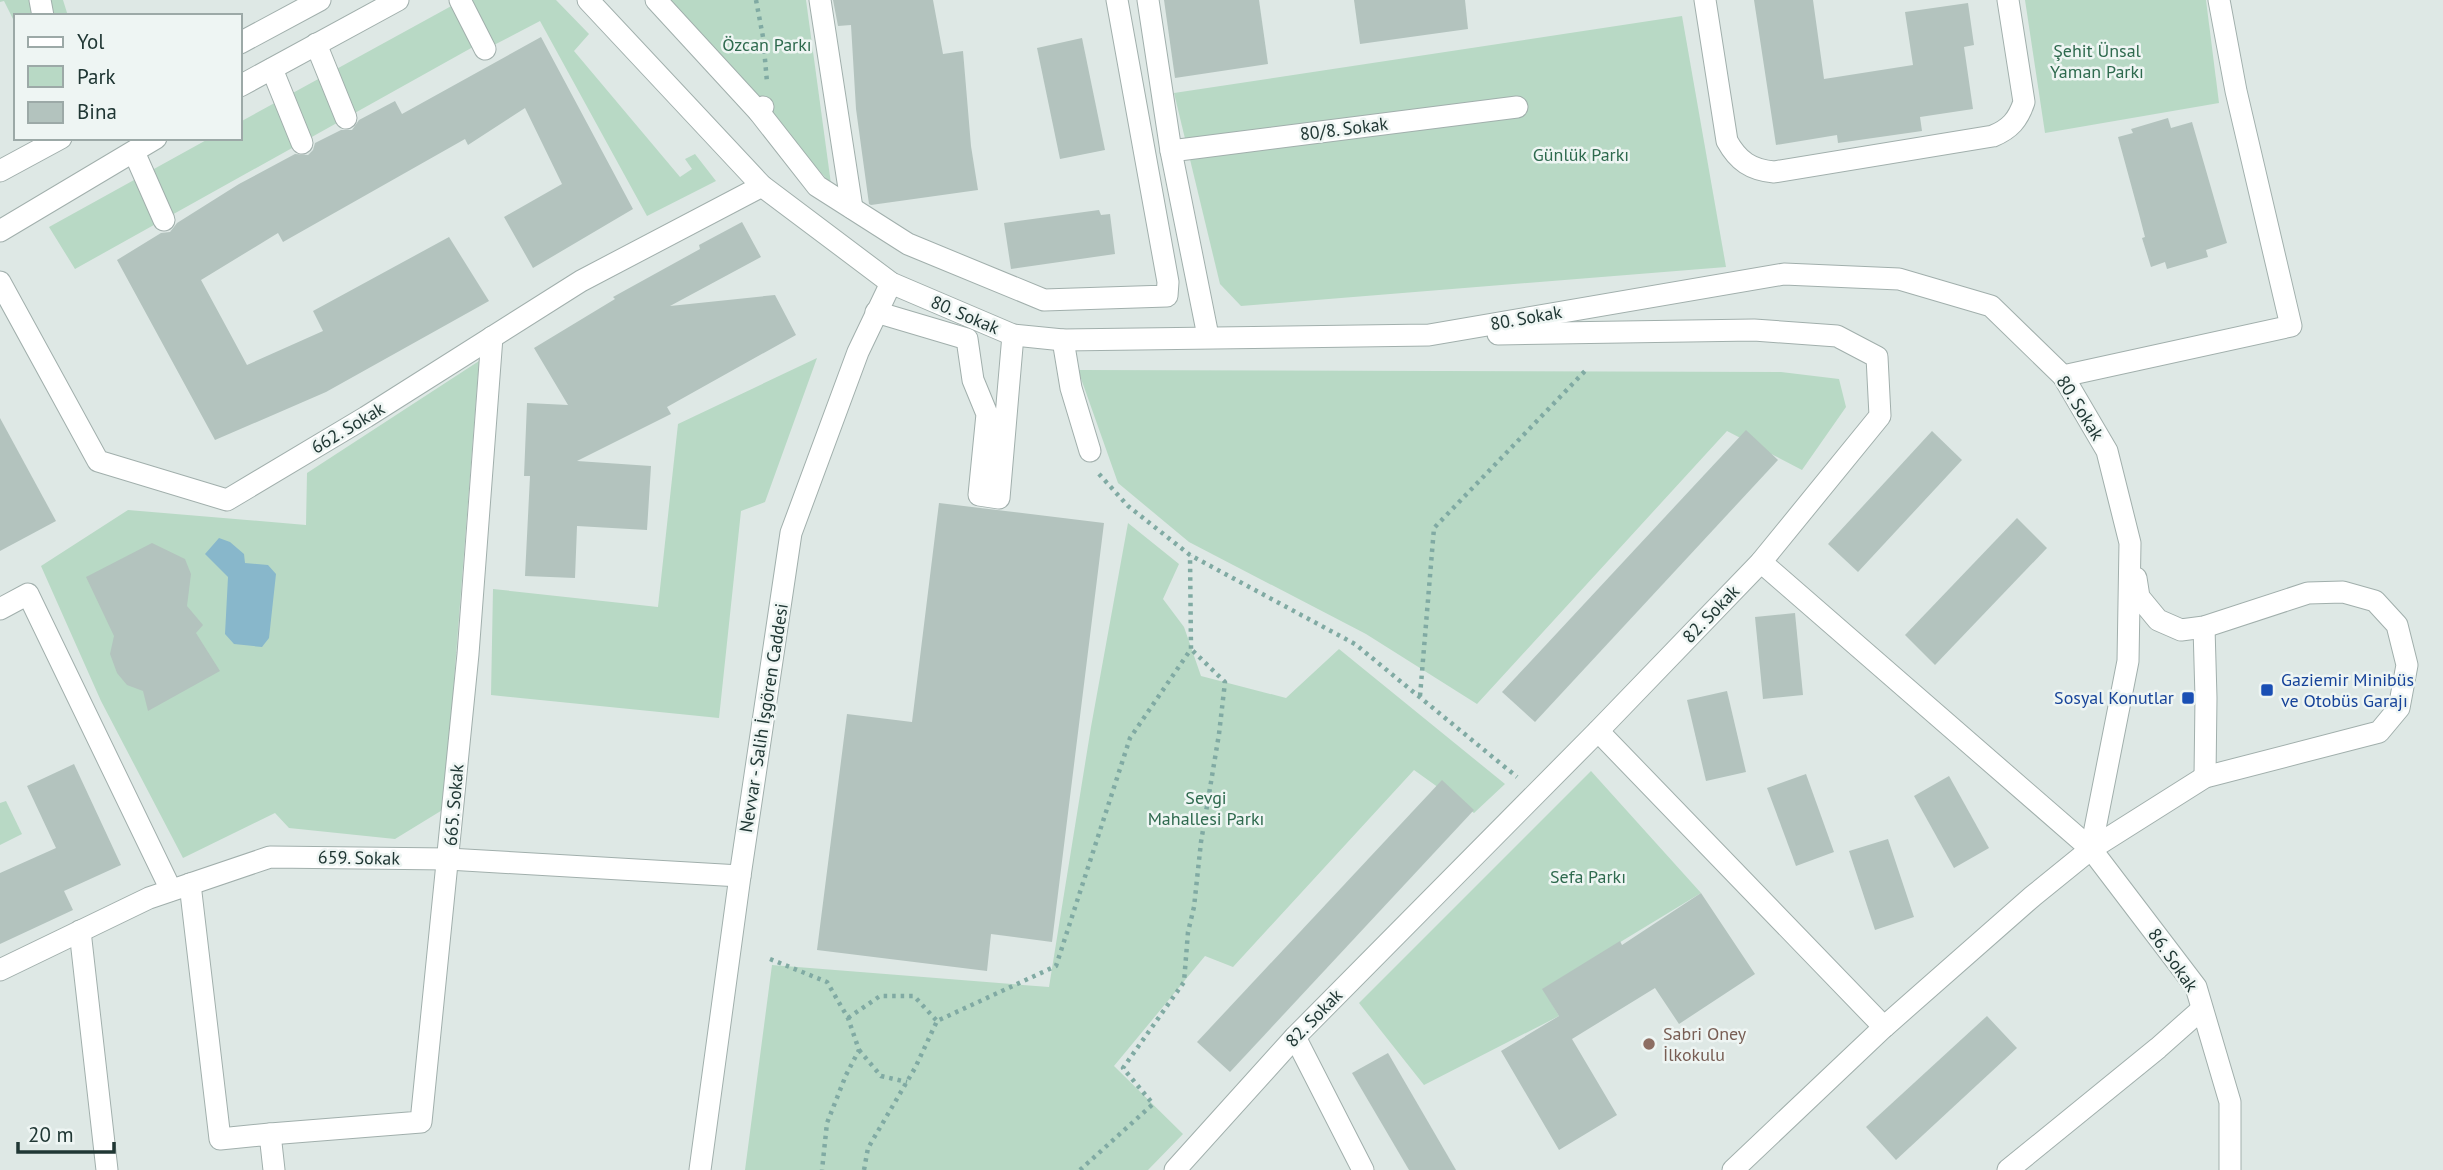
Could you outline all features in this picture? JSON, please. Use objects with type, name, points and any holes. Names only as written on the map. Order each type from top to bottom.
[{"type":"street","points":[[242,42],[320,0]]},
{"type":"street","points":[[242,85],[398,0]]},
{"type":"street","points":[[460,0],[485,49]]},
{"type":"street","name":"80. Sokak","points":[[588,0],[762,186],[891,283],[1013,335],[1063,340],[1429,335],[1784,274],[1899,279],[1991,306],[2063,376],[2107,451],[2130,543],[2128,661],[2091,849]]},
{"type":"street","points":[[656,0],[761,110],[817,186],[908,244],[1044,300],[1167,296],[1168,282],[1117,0]]},
{"type":"street","points":[[820,0],[852,208]]},
{"type":"street","points":[[1148,0],[1171,151],[1208,336]]},
{"type":"street","points":[[1705,0],[1727,141],[1740,159],[1749,166],[1774,172],[1993,136],[2003,132],[2019,115],[2024,102],[2008,0]]},
{"type":"street","points":[[2063,376],[2291,326],[2236,91],[2219,0]]},
{"type":"street","points":[[316,44],[346,118]]},
{"type":"street","points":[[272,69],[302,143]]},
{"type":"street","name":"80/8. Sokak","points":[[1171,151],[1517,107]]},
{"type":"street","points":[[0,171],[57,140]]},
{"type":"street","points":[[0,232],[153,140]]},
{"type":"street","points":[[134,152],[164,220]]},
{"type":"street","name":"662. Sokak","points":[[0,282],[98,461],[227,500],[366,417],[581,281],[762,186]]},
{"type":"street","name":"Nevvar - Salih İşgören Caddesi","points":[[700,1170],[791,533],[858,352],[891,283]]},
{"type":"street","points":[[876,312],[967,340],[973,380],[987,414],[979,495],[999,498],[1013,335]]},
{"type":"street","name":"82. Sokak","points":[[1175,1170],[1295,1037],[1761,562],[1880,416],[1877,357],[1837,336],[1755,330],[1429,335]]},
{"type":"street","name":"665. Sokak","points":[[270,1133],[421,1122],[468,654],[492,337]]},
{"type":"street","points":[[1063,340],[1071,387],[1090,451]]},
{"type":"street","points":[[1733,1170],[1884,1027],[2032,896],[2091,849],[2205,777],[2379,732],[2399,708],[2407,665],[2397,625],[2375,601],[2343,592],[2308,593],[2203,627],[2181,630],[2158,620],[2139,597],[2130,543]]},
{"type":"street","name":"86. Sokak","points":[[1761,562],[2091,849],[2196,987],[2230,1102],[2230,1170]]},
{"type":"street","points":[[0,609],[28,593],[180,887],[220,1139],[270,1133],[274,1170]]},
{"type":"street","points":[[2203,627],[2205,777]]},
{"type":"street","points":[[1598,731],[1884,1027]]},
{"type":"street","name":"659. Sokak","points":[[0,970],[149,898],[270,857],[449,859],[740,876]]},
{"type":"street","points":[[80,931],[107,1170]]},
{"type":"street","points":[[2008,1170],[2202,1009]]},
{"type":"street","points":[[1295,1037],[1363,1170]]},
{"type":"path","points":[[756,0],[768,80],[761,110]]},
{"type":"path","points":[[1420,697],[1434,528],[1586,371]]},
{"type":"path","points":[[1090,451],[1096,471],[1128,506],[1190,555],[1355,644],[1536,793]]},
{"type":"path","points":[[864,1170],[868,1148],[907,1082],[937,1021],[1056,966],[1130,738],[1191,649],[1190,555]]},
{"type":"path","points":[[1080,1170],[1153,1104],[1124,1068],[1184,982],[1188,932],[1194,906],[1225,682],[1191,649]]},
{"type":"path","points":[[770,959],[827,982],[848,1018],[859,1050],[881,1076],[907,1082]]},
{"type":"path","points":[[848,1018],[880,996],[914,996],[937,1021]]},
{"type":"path","points":[[822,1170],[827,1123],[859,1050]]},
{"type":"green space","points":[[0,0],[63,0],[67,14],[14,14],[14,21],[4,1]]},
{"type":"green space","points":[[471,0],[556,0],[589,34],[574,51],[680,177],[692,169],[685,159],[695,154],[716,181],[647,216],[540,21],[494,45]]},
{"type":"green space","name":"Özcan Parkı","points":[[668,0],[806,0],[831,184]]},
{"type":"green space","name":"Şehit Ünsal Yaman Parkı","points":[[2025,0],[2206,0],[2219,103],[2045,133]]},
{"type":"green space","points":[[455,4],[473,47],[75,269],[49,227],[206,140],[242,140],[242,121]]},
{"type":"green space","name":"Günlük Parkı","points":[[1682,16],[1726,267],[1241,306],[1220,284],[1174,93]]},
{"type":"green space","points":[[817,358],[765,502],[741,511],[719,718],[491,695],[493,589],[658,607],[678,424]]},
{"type":"green space","points":[[479,361],[444,809],[395,839],[289,828],[275,813],[183,858],[101,701],[41,566],[128,510],[306,525],[307,473]]},
{"type":"green space","points":[[1078,370],[1781,372],[1839,379],[1846,407],[1802,470],[1727,431],[1477,704],[1366,634],[1189,542],[1118,483]]},
{"type":"green space","name":"Sevgi Mahallesi Parkı","points":[[1128,523],[1179,564],[1163,599],[1184,627],[1201,676],[1286,698],[1339,649],[1505,784],[1474,813],[1414,770],[1233,967],[1205,956],[1114,1066],[1183,1134],[1148,1170],[745,1170],[772,965],[1049,987],[1091,727]]},
{"type":"green space","name":"Sefa Parkı","points":[[1591,771],[1701,893],[1543,989],[1559,1016],[1424,1085],[1359,1003]]},
{"type":"green space","points":[[6,801],[22,834],[0,845],[0,803]]},
{"type":"water","points":[[219,538],[230,542],[244,554],[245,563],[268,565],[276,574],[269,638],[262,647],[234,644],[225,634],[228,577],[205,554]]},
{"type":"building","points":[[833,0],[933,0],[943,54],[963,51],[971,146],[978,190],[869,204],[856,109],[851,25],[838,26]]},
{"type":"building","points":[[1164,0],[1259,0],[1268,64],[1175,78]]},
{"type":"building","points":[[1354,0],[1465,0],[1468,29],[1360,44]]},
{"type":"building","points":[[1754,0],[1813,0],[1824,79],[1913,65],[1905,12],[1968,3],[1974,45],[1964,47],[1973,109],[1920,117],[1922,131],[1838,143],[1837,135],[1776,145]]},
{"type":"building","points":[[541,37],[633,209],[533,268],[504,217],[562,184],[525,108],[468,145],[465,139],[283,242],[278,233],[201,280],[247,365],[323,331],[313,311],[449,237],[489,301],[326,392],[215,440],[117,260],[161,233],[170,232],[177,223],[239,184],[295,154],[308,155],[315,143],[341,130],[352,130],[359,120],[395,101],[402,114]]},
{"type":"building","points":[[1082,38],[1105,150],[1060,159],[1037,48]]},
{"type":"building","points":[[2168,118],[2171,128],[2192,122],[2227,243],[2206,250],[2208,257],[2167,269],[2165,262],[2151,267],[2118,137],[2133,133],[2131,129]]},
{"type":"building","points":[[1099,210],[1101,215],[1110,214],[1115,254],[1011,269],[1004,223]]},
{"type":"building","points":[[742,222],[761,257],[670,306],[775,295],[796,335],[667,407],[671,414],[577,461],[651,466],[647,530],[577,526],[575,578],[525,576],[530,476],[524,476],[527,403],[568,405],[534,348],[615,299],[613,297],[700,249],[699,245]]},
{"type":"building","points":[[0,418],[56,521],[0,551]]},
{"type":"building","points":[[1746,430],[1778,460],[1535,722],[1502,692]]},
{"type":"building","points":[[1932,431],[1962,460],[1858,572],[1828,544]]},
{"type":"building","points":[[939,503],[1104,523],[1052,942],[991,934],[987,971],[817,950],[847,714],[912,722]]},
{"type":"building","points":[[2017,518],[2047,548],[1935,665],[1905,635]]},
{"type":"building","points":[[152,543],[185,559],[191,574],[187,606],[203,625],[196,633],[220,671],[148,711],[143,691],[127,685],[117,673],[110,654],[114,636],[86,577]]},
{"type":"building","points":[[1795,613],[1803,695],[1763,699],[1755,617]]},
{"type":"building","points":[[1727,691],[1746,772],[1706,781],[1687,700]]},
{"type":"building","points":[[74,764],[121,865],[64,891],[73,910],[0,944],[0,873],[56,848],[27,786]]},
{"type":"building","points":[[1806,774],[1834,852],[1796,866],[1767,788]]},
{"type":"building","points":[[1949,776],[1989,848],[1954,868],[1914,796]]},
{"type":"building","points":[[1442,780],[1474,810],[1230,1072],[1197,1042]]},
{"type":"building","points":[[1888,839],[1914,917],[1875,930],[1849,851]]},
{"type":"building","points":[[1701,893],[1755,974],[1679,1024],[1655,988],[1572,1039],[1617,1115],[1559,1150],[1501,1051],[1559,1016],[1542,989],[1620,941],[1622,945]]},
{"type":"building","points":[[1987,1016],[2017,1048],[1896,1160],[1866,1127]]},
{"type":"building","points":[[1388,1053],[1456,1170],[1409,1170],[1352,1073]]},
{"type":"place","name":"Gaziemir Minibüs ve Otobüs Garajı","points":[[2267,690]]},
{"type":"place","name":"Sosyal Konutlar","points":[[2188,698]]},
{"type":"place","name":"Sabri Oney İlkokulu","points":[[1649,1044]]}]
